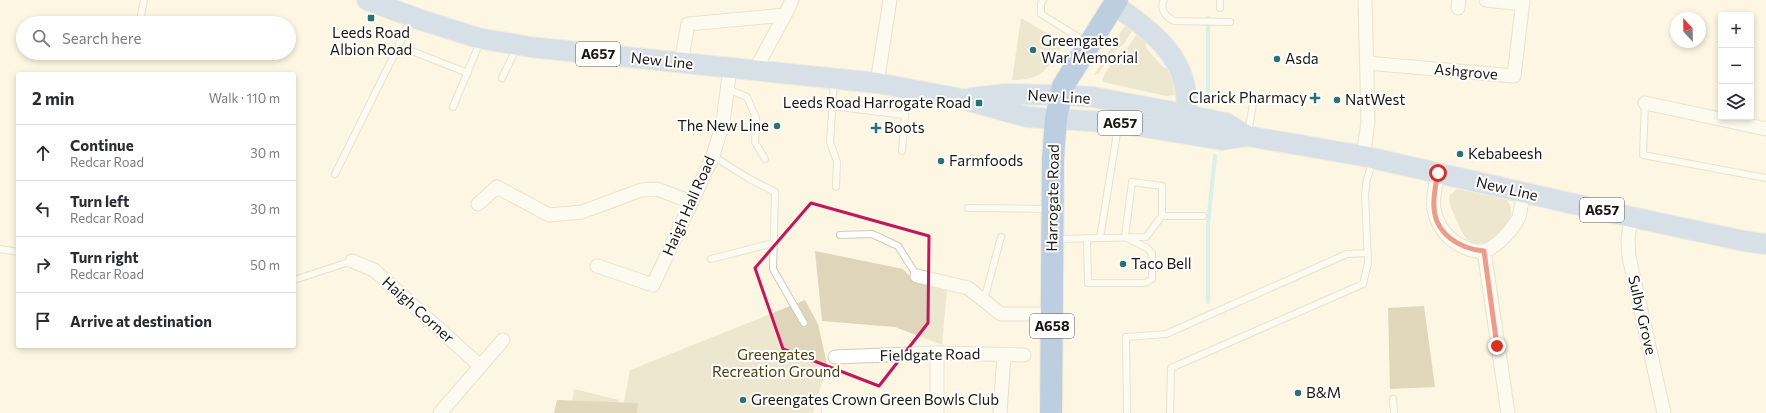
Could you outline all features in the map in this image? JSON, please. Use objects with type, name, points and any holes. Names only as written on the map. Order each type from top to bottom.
[{"type":"highway","name":"Harrogate Road","points":[[1051,413],[1052,209],[1053,153],[1056,118],[1063,86],[1116,3]]},
{"type":"main road","name":"New Line","points":[[367,0],[482,39],[519,45],[878,83],[962,99],[1027,118],[1056,118],[1119,123],[1226,123],[1247,136],[1368,157],[1631,217],[1744,241],[1766,244]]},
{"type":"main road","points":[[1116,3],[1141,22],[1174,59],[1184,78],[1186,90],[1185,124]]},
{"type":"main road","name":"New Line","points":[[962,99],[1006,94],[1060,95],[1093,98],[1185,124]]},
{"type":"street","points":[[755,70],[792,0]]},
{"type":"street","points":[[878,83],[890,0]]},
{"type":"street","points":[[1365,0],[1368,157]]},
{"type":"street","points":[[1486,0],[1523,2]]},
{"type":"street","name":"Ashgrove","points":[[1367,63],[1514,76],[1523,2]]},
{"type":"street","points":[[681,63],[688,24],[785,15]]},
{"type":"street","name":"Haigh Hall Road","points":[[597,266],[654,285],[713,156],[724,122],[730,68]]},
{"type":"street","points":[[1645,103],[1766,129]]},
{"type":"street","points":[[1438,173],[1434,208],[1440,227],[1446,236],[1464,247],[1484,251],[1501,240],[1514,225],[1519,216],[1524,192]]},
{"type":"street","points":[[478,204],[497,187],[549,215],[582,212],[641,190],[657,189],[691,202]]},
{"type":"street","name":"Sulby Grove","points":[[1631,217],[1628,240],[1629,257],[1664,413]]},
{"type":"street","points":[[1484,251],[1508,413]]},
{"type":"street","name":"Haigh Corner","points":[[352,260],[374,270],[480,366]]},
{"type":"street","points":[[917,276],[968,288],[1002,314],[1052,314]]},
{"type":"street","points":[[440,413],[503,340]]},
{"type":"street","points":[[828,410],[937,410],[937,353]]},
{"type":"street","name":"Fieldgate Road","points":[[835,357],[937,353],[1024,355]]},
{"type":"street","points":[[1000,413],[1004,355]]},
{"type":"lane","points":[[141,16],[144,0]]},
{"type":"lane","points":[[1043,0],[1041,3],[1041,14],[1089,44]]},
{"type":"lane","points":[[1164,0],[1162,3],[1163,10],[1171,20],[1230,22]]},
{"type":"lane","points":[[1220,0],[1220,8]]},
{"type":"lane","points":[[335,174],[404,35],[411,16]]},
{"type":"lane","points":[[454,107],[482,39]]},
{"type":"lane","points":[[502,78],[519,45]]},
{"type":"lane","points":[[409,50],[468,73]]},
{"type":"lane","points":[[834,78],[831,106],[830,142],[837,162],[836,187]]},
{"type":"lane","points":[[902,151],[907,88]]},
{"type":"lane","points":[[728,89],[746,97],[756,118],[755,142],[765,159]]},
{"type":"lane","points":[[794,103],[905,115]]},
{"type":"lane","points":[[1645,103],[1643,155],[1766,178]]},
{"type":"lane","points":[[1247,136],[1253,104]]},
{"type":"lane","points":[[1100,238],[1119,123]]},
{"type":"lane","points":[[713,156],[748,178],[775,192],[773,269],[804,323]]},
{"type":"lane","points":[[1170,413],[1171,368],[1363,284],[1368,263],[1365,194],[1368,157]]},
{"type":"lane","points":[[1052,239],[1100,238],[1125,237],[1146,236],[1162,216],[1162,186],[1132,182],[1125,237]]},
{"type":"lane","points":[[968,208],[1052,209]]},
{"type":"lane","points":[[1162,216],[1203,216]]},
{"type":"lane","points":[[840,235],[872,234],[898,246],[917,276]]},
{"type":"lane","points":[[984,300],[1001,237]]},
{"type":"lane","points":[[1087,238],[1088,283],[1146,283],[1152,279],[1152,253],[1147,248],[1125,237]]},
{"type":"lane","points":[[711,259],[773,243]]},
{"type":"lane","points":[[0,249],[16,252]]},
{"type":"lane","points":[[1127,413],[1126,338],[1166,334],[1347,254],[1368,253]]},
{"type":"lane","points":[[296,279],[352,260]]},
{"type":"lane","points":[[1393,399],[1394,413]]},
{"type":"highlighted area","points":[[811,203],[929,236],[928,323],[879,386],[783,349],[755,268]]},
{"type":"green space","points":[[1021,18],[1064,43],[1050,65],[1038,75],[1023,80],[1012,80]]},
{"type":"green space","points":[[1126,24],[1131,25],[1129,29],[1132,31],[1124,44],[1111,54],[1098,74],[1094,75]]},
{"type":"green space","points":[[1140,30],[1143,33],[1147,49],[1163,67],[1169,69],[1177,95],[1166,96],[1103,82],[1102,79],[1114,59],[1124,52]]},
{"type":"green space","points":[[1457,189],[1503,197],[1509,204],[1511,213],[1508,222],[1494,238],[1485,242],[1476,243],[1468,240],[1464,236],[1450,205],[1450,195]]},
{"type":"green space","points":[[815,251],[903,269],[916,283],[947,290],[942,345],[895,327],[822,321]]},
{"type":"green space","name":"Greengates Recreation Ground","points":[[805,300],[818,324],[827,365],[813,413],[622,413],[630,370]]},
{"type":"green space","points":[[574,389],[619,400],[615,413],[571,413]]},
{"type":"shaded area","points":[[1424,306],[1435,387],[1390,389],[1388,308]]},
{"type":"shaded area","points":[[557,400],[638,403],[637,413],[554,413]]},
{"type":"waterway","points":[[1208,18],[1208,96]]},
{"type":"waterway","points":[[1208,302],[1208,224],[1215,156]]},
{"type":"place","name":"Leeds Road Albion Road","points":[[371,18]]},
{"type":"place","name":"Greengates War Memorial","points":[[1033,50]]},
{"type":"place","name":"Asda","points":[[1277,59]]},
{"type":"place","name":"Clarick Pharmacy","points":[[1315,98]]},
{"type":"place","name":"NatWest","points":[[1337,100]]},
{"type":"place","name":"Leeds Road Harrogate Road","points":[[979,103]]},
{"type":"place","name":"The New Line","points":[[777,126]]},
{"type":"place","name":"Boots","points":[[876,128]]},
{"type":"place","name":"Kebabeesh","points":[[1460,154]]},
{"type":"place","name":"Farmfoods","points":[[941,161]]},
{"type":"place","name":"Taco Bell","points":[[1123,264]]},
{"type":"place","name":"B&M","points":[[1298,393]]},
{"type":"place","name":"Greengates Crown Green Bowls Club","points":[[743,400]]},
{"type":"route","points":[[1438,173],[1434,196],[1434,208],[1440,227],[1446,236],[1454,242],[1473,250],[1484,251],[1497,346]]}]
